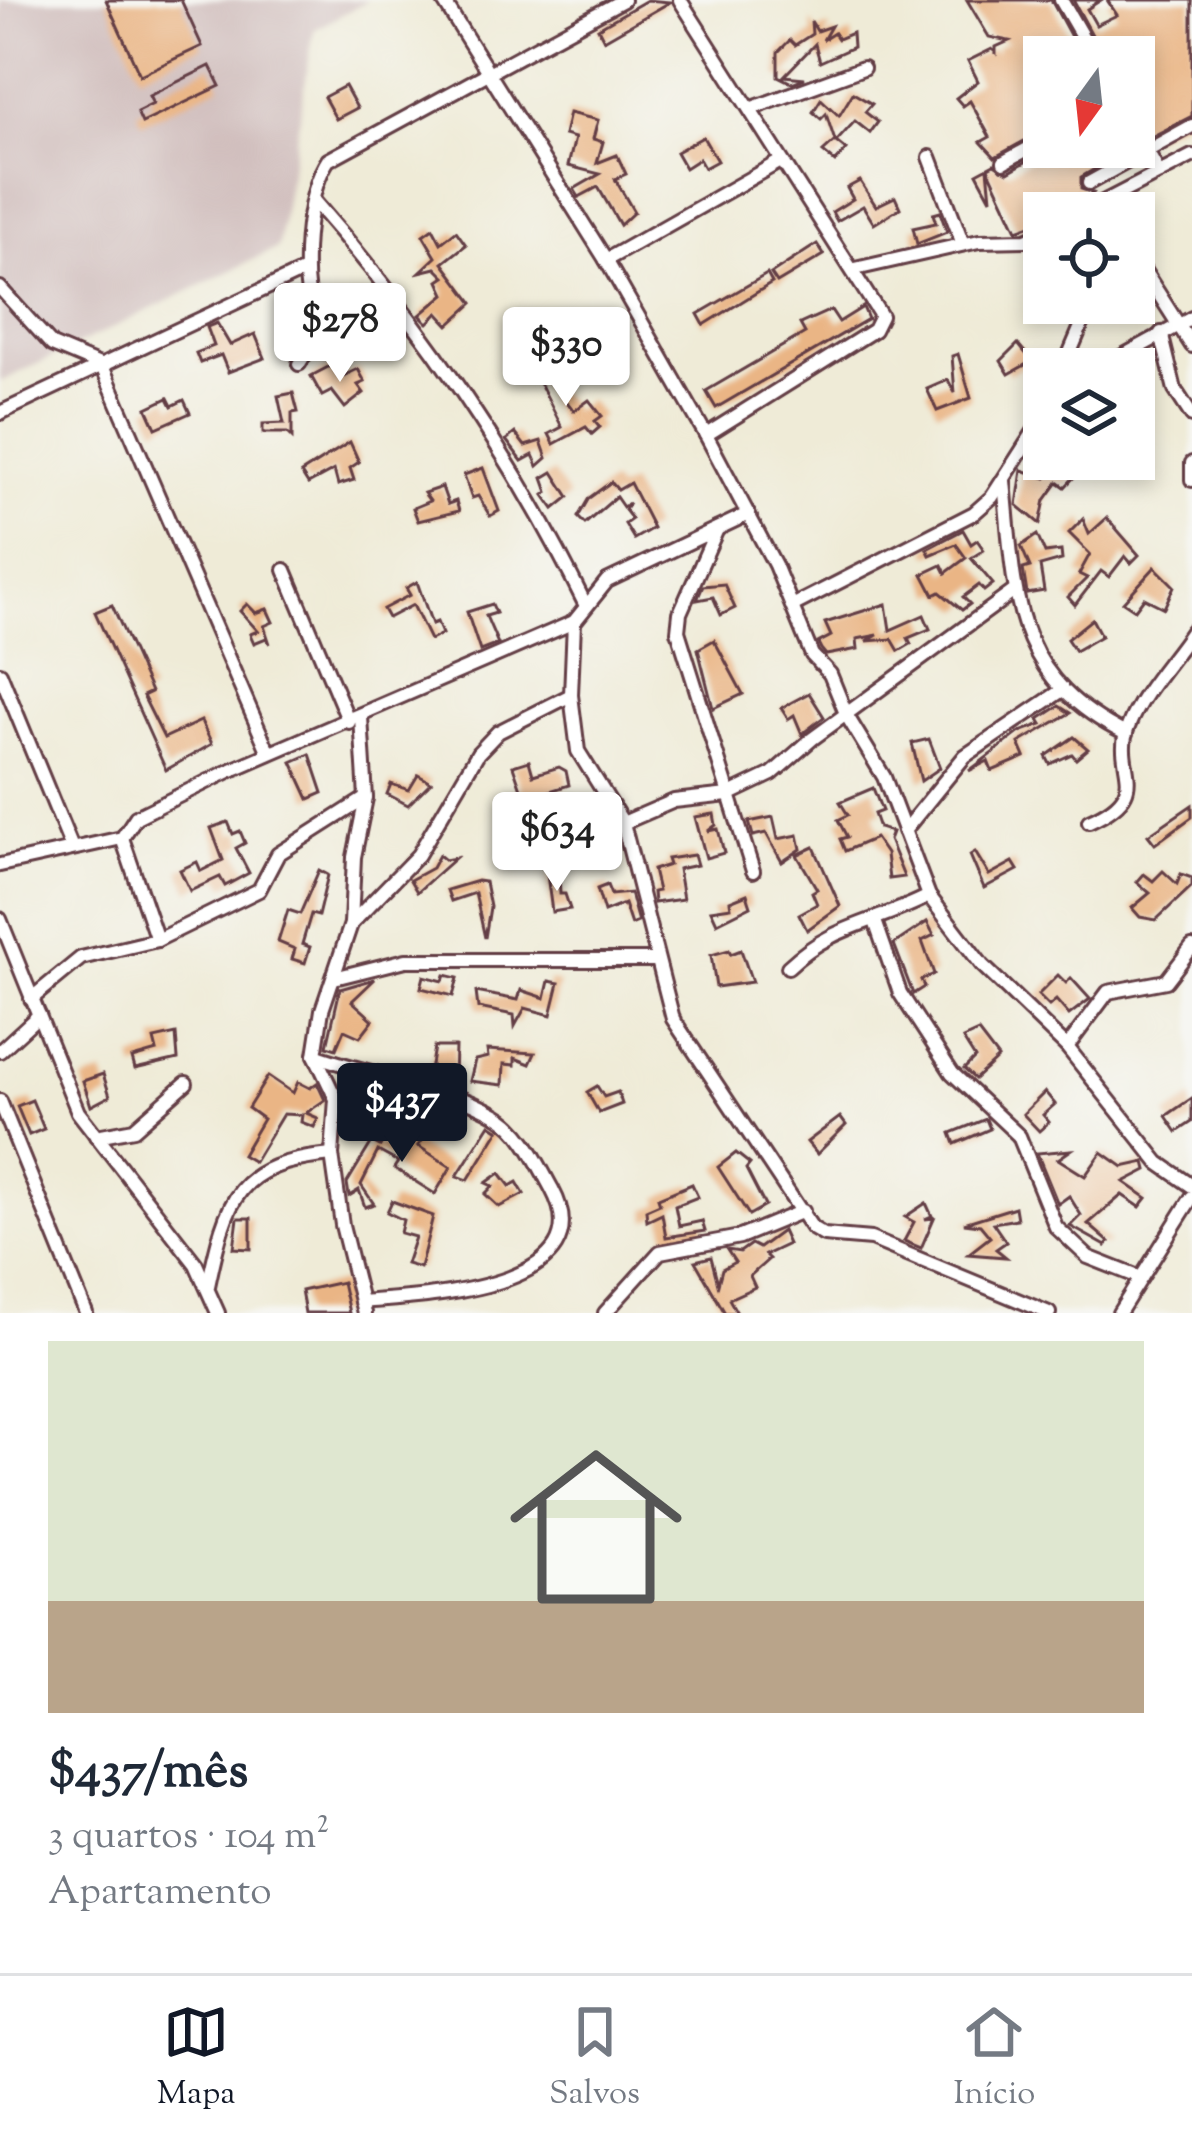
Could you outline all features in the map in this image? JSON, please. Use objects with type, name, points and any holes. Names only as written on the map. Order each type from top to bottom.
[{"type":"street","points":[[443,0],[606,260],[706,435],[794,605],[809,648],[830,674],[847,716],[884,777],[929,896],[982,965],[1067,1047],[1159,1162],[1192,1186]]},
{"type":"street","points":[[299,364],[316,316],[305,270],[314,200],[322,168],[335,153],[488,76],[623,0]]},
{"type":"street","points":[[680,0],[779,163],[880,311],[878,326],[706,435]]},
{"type":"street","points":[[1061,0],[1082,36]]},
{"type":"street","points":[[750,110],[863,68]]},
{"type":"street","points":[[1155,148],[1192,126]]},
{"type":"street","points":[[1004,162],[1023,152]]},
{"type":"street","points":[[1131,192],[1192,156]]},
{"type":"street","points":[[930,158],[963,244]]},
{"type":"street","points":[[606,260],[779,163]]},
{"type":"street","points":[[1155,165],[1159,173]]},
{"type":"street","points":[[1089,183],[1118,168]]},
{"type":"street","points":[[314,200],[391,294],[498,452],[585,604]]},
{"type":"street","points":[[855,269],[963,244],[1023,240]]},
{"type":"street","points":[[0,413],[305,270]]},
{"type":"street","points":[[0,288],[52,345],[102,366],[269,753]]},
{"type":"street","points":[[1155,290],[1192,346]]},
{"type":"street","points":[[1136,348],[1192,318]]},
{"type":"street","points":[[1162,333],[1175,390],[1192,416]]},
{"type":"street","points":[[794,605],[974,513],[1023,450]]},
{"type":"street","points":[[1192,464],[1192,480]]},
{"type":"street","points":[[1004,480],[1013,592],[1042,669],[1061,691],[1126,734]]},
{"type":"street","points":[[748,514],[619,573],[585,604],[574,622],[571,694],[578,751],[623,824],[655,960],[689,1048],[818,1233],[871,1239],[1049,1313]]},
{"type":"street","points":[[717,529],[680,613],[678,631],[753,871]]},
{"type":"street","points":[[285,570],[355,720],[366,798],[354,857],[351,923],[315,1055],[336,1099],[332,1155],[363,1308],[525,1274],[550,1253],[559,1233],[556,1198],[505,1119],[315,1055]]},
{"type":"street","points":[[623,824],[674,802],[728,795],[792,761],[812,739],[1013,592]]},
{"type":"street","points":[[0,865],[122,838],[136,817],[269,753],[355,720],[574,622]]},
{"type":"street","points":[[1088,821],[1113,809],[1127,787],[1126,734],[1192,631]]},
{"type":"street","points":[[0,673],[72,848]]},
{"type":"street","points":[[904,831],[965,756],[1061,691]]},
{"type":"street","points":[[351,923],[432,836],[459,778],[498,732],[571,694]]},
{"type":"street","points":[[31,999],[81,958],[157,940],[259,890],[278,854],[366,798]]},
{"type":"street","points":[[122,838],[157,940]]},
{"type":"street","points":[[788,967],[822,937],[875,921],[929,896]]},
{"type":"street","points":[[0,920],[78,1112],[208,1287],[218,1313]]},
{"type":"street","points":[[875,921],[900,993],[952,1072],[1019,1136],[1055,1227],[1088,1257],[1141,1278]]},
{"type":"street","points":[[1067,1047],[1108,992],[1166,981],[1192,947]]},
{"type":"street","points":[[334,978],[406,960],[655,960]]},
{"type":"street","points":[[0,1052],[39,1016]]},
{"type":"street","points":[[96,1136],[129,1132],[186,1083]]},
{"type":"street","points":[[0,1101],[86,1313]]},
{"type":"street","points":[[208,1287],[235,1198],[249,1180],[280,1161],[332,1155]]},
{"type":"street","points":[[1120,1313],[1192,1197]]},
{"type":"street","points":[[605,1313],[660,1252],[740,1237],[803,1210]]},
{"type":"shaded area","points":[[0,0],[368,0],[314,30],[278,248],[0,382]]},
{"type":"building","points":[[106,0],[181,0],[202,46],[140,75]]},
{"type":"building","points":[[647,0],[670,2],[604,40],[598,28]]},
{"type":"building","points":[[967,0],[1051,0],[1071,36],[1023,36],[1023,142],[995,157],[981,142],[990,137],[970,101],[963,106],[956,98],[978,81],[968,61],[992,49],[996,53],[996,47],[1009,41],[989,37]]},
{"type":"building","points":[[1073,0],[1101,0],[1087,9],[1096,25],[1117,15],[1107,0],[1192,0],[1192,116],[1155,135],[1155,36],[1093,36]]},
{"type":"building","points":[[811,21],[817,31],[831,26],[823,40],[834,33],[838,39],[852,33],[853,47],[820,62],[815,44],[784,76],[805,78],[792,83],[778,76],[778,52],[790,40],[795,45],[812,34]]},
{"type":"building","points":[[210,66],[220,86],[142,123],[137,112],[153,104],[149,96]]},
{"type":"building","points":[[345,86],[357,108],[336,119],[324,97]]},
{"type":"building","points":[[853,93],[872,104],[865,112],[878,122],[870,133],[855,121],[836,142],[846,150],[835,162],[823,152],[835,141],[826,114],[821,119],[813,112],[821,99],[839,116]]},
{"type":"building","points":[[569,113],[598,120],[593,139],[603,142],[597,163],[617,155],[626,174],[615,179],[634,212],[620,225],[598,187],[579,197],[574,189],[600,174],[568,166],[575,138],[564,135]]},
{"type":"building","points":[[703,137],[717,161],[704,168],[699,159],[685,168],[676,152]]},
{"type":"building","points":[[1023,163],[1023,168],[1096,168],[1081,177],[1081,189],[1090,192],[1023,192],[1023,228],[1017,230],[988,168],[991,199],[977,173],[994,164],[1008,172]]},
{"type":"building","points":[[860,181],[876,206],[895,197],[900,208],[874,224],[863,206],[837,221],[832,212],[853,199],[847,188]]},
{"type":"building","points":[[940,212],[947,232],[917,244],[913,228],[936,223],[933,214]]},
{"type":"building","points":[[433,228],[441,243],[456,231],[466,245],[443,263],[473,303],[449,325],[438,313],[428,323],[420,315],[445,294],[439,281],[445,277],[436,268],[420,272],[436,257],[423,235]]},
{"type":"building","points":[[817,244],[824,255],[777,283],[771,274]]},
{"type":"building","points":[[767,274],[772,283],[704,325],[698,314]]},
{"type":"building","points":[[863,307],[868,319],[716,408],[706,391],[805,333],[800,324],[831,310],[839,322]]},
{"type":"building","points":[[217,323],[230,345],[255,334],[265,358],[228,372],[221,355],[200,363],[196,353],[214,346],[207,327]]},
{"type":"building","points":[[1018,344],[1023,350],[1023,366],[1009,374],[1001,361]]},
{"type":"building","points":[[958,354],[971,398],[937,411],[927,389],[948,380],[955,393],[952,356]]},
{"type":"building","points":[[332,365],[339,378],[358,369],[365,382],[358,385],[364,393],[345,408],[332,391],[322,396],[311,376]]},
{"type":"building","points":[[539,366],[574,411],[589,400],[602,416],[595,421],[600,427],[592,434],[586,427],[554,444],[549,434],[562,427],[537,377],[528,381],[524,372]]},
{"type":"building","points":[[293,393],[298,412],[292,413],[292,438],[287,433],[263,433],[263,424],[284,423],[278,396]]},
{"type":"building","points":[[168,398],[172,406],[184,400],[190,413],[156,428],[147,408]]},
{"type":"building","points":[[515,433],[525,446],[541,441],[547,458],[538,466],[533,455],[522,461],[506,440]]},
{"type":"building","points":[[350,442],[359,462],[350,468],[354,480],[338,485],[334,470],[308,484],[301,473]]},
{"type":"building","points":[[483,468],[499,511],[490,516],[478,496],[472,498],[464,475]]},
{"type":"building","points":[[1022,470],[1023,480],[1071,480],[1065,487],[1058,482],[1045,500],[1040,524],[1017,505]]},
{"type":"building","points":[[553,472],[569,497],[554,509],[544,495],[548,492],[543,478]]},
{"type":"building","points":[[611,482],[618,490],[630,483],[653,528],[634,539],[625,524],[632,519],[625,510],[629,503],[623,507],[616,497],[585,524],[578,517],[589,498]]},
{"type":"building","points":[[442,487],[448,504],[456,501],[459,511],[418,521],[413,508],[430,501],[424,493]]},
{"type":"building","points":[[1107,518],[1139,555],[1131,563],[1125,556],[1109,577],[1101,571],[1075,605],[1068,597],[1087,578],[1079,574],[1090,554],[1069,533],[1083,519],[1089,534]]},
{"type":"building","points":[[963,530],[971,544],[977,540],[984,550],[971,558],[993,584],[984,591],[979,585],[963,597],[970,604],[962,610],[940,592],[934,595],[923,574],[942,565],[946,573],[966,558],[956,544],[930,555],[927,549]]},
{"type":"building","points":[[1037,535],[1045,553],[1061,551],[1062,560],[1040,566],[1044,591],[1027,594],[1023,569],[1030,567],[1021,546]]},
{"type":"building","points":[[1155,567],[1174,586],[1164,608],[1144,598],[1135,610],[1123,602]]},
{"type":"building","points":[[417,582],[432,624],[437,622],[442,634],[430,640],[413,605],[388,618],[383,609],[410,595],[406,588]]},
{"type":"building","points":[[724,584],[735,608],[721,615],[713,597],[697,600],[703,586]]},
{"type":"building","points":[[247,604],[256,613],[267,609],[273,622],[264,626],[270,644],[266,638],[254,643],[250,634],[258,631],[240,611]]},
{"type":"building","points":[[492,604],[496,613],[486,616],[498,644],[480,651],[467,612]]},
{"type":"building","points":[[886,604],[890,630],[924,615],[930,629],[908,638],[911,644],[899,651],[892,639],[867,641],[878,635],[857,639],[858,649],[826,655],[821,649],[818,643],[831,636],[825,623]]},
{"type":"building","points":[[112,605],[151,692],[143,696],[164,738],[201,721],[212,744],[166,770],[95,612]]},
{"type":"building","points":[[1092,619],[1101,636],[1075,651],[1067,639]]},
{"type":"building","points":[[714,640],[743,694],[713,708],[698,649]]},
{"type":"building","points":[[809,693],[824,717],[802,734],[794,715],[788,719],[781,708]]},
{"type":"building","points":[[1059,706],[1070,713],[1019,743],[1025,757],[992,771],[988,761],[969,771],[1020,732],[1042,724],[1039,719]]},
{"type":"building","points":[[1074,737],[1088,749],[1076,759],[1072,754],[1050,764],[1046,756]]},
{"type":"building","points":[[929,739],[940,768],[921,781],[912,743]]},
{"type":"building","points":[[310,754],[323,793],[309,799],[292,762]]},
{"type":"building","points":[[529,761],[533,775],[559,767],[566,771],[569,785],[506,805],[502,796],[521,789],[513,766]]},
{"type":"building","points":[[418,775],[431,782],[408,805],[387,794],[391,784],[409,790]]},
{"type":"building","points":[[873,788],[882,811],[874,814],[879,828],[892,832],[889,840],[904,877],[889,879],[886,854],[875,838],[845,851],[840,839],[847,837],[838,820],[848,815],[840,802]]},
{"type":"building","points":[[1192,805],[1192,817],[1155,844],[1148,835]]},
{"type":"building","points":[[714,814],[716,825],[708,831],[718,829],[724,853],[706,858],[695,817]]},
{"type":"building","points":[[773,817],[778,839],[798,835],[801,849],[782,862],[766,833],[753,836],[749,822]]},
{"type":"building","points":[[228,822],[233,834],[240,831],[245,843],[236,848],[249,873],[225,886],[220,877],[190,891],[180,870],[197,862],[201,871],[223,860],[211,828]]},
{"type":"building","points":[[814,847],[840,906],[807,930],[799,914],[817,904],[812,892],[817,889],[797,855]]},
{"type":"building","points":[[975,852],[989,875],[1013,862],[1018,870],[984,888],[970,855]]},
{"type":"building","points":[[439,855],[445,860],[455,858],[417,892],[410,880],[432,868]]},
{"type":"building","points":[[694,855],[697,865],[678,869],[683,899],[654,903],[653,892],[658,891],[653,870],[669,865],[667,859]]},
{"type":"building","points":[[319,870],[328,875],[318,916],[311,914],[302,944],[310,947],[305,963],[292,959],[295,949],[278,942],[288,910],[300,914]]},
{"type":"building","points":[[1163,871],[1177,884],[1181,874],[1192,878],[1192,886],[1156,920],[1140,917],[1132,908],[1150,893],[1137,882],[1144,874],[1153,881]]},
{"type":"building","points":[[559,873],[560,894],[565,894],[570,909],[552,912],[547,874]]},
{"type":"building","points":[[485,882],[490,907],[485,938],[475,893],[451,901],[447,890]]},
{"type":"building","points":[[607,885],[611,895],[630,893],[638,922],[631,925],[624,904],[604,912],[597,889]]},
{"type":"building","points":[[747,894],[751,906],[717,923],[711,910],[731,907],[730,901]]},
{"type":"building","points":[[927,922],[934,935],[922,941],[934,974],[921,980],[924,987],[913,994],[894,944]]},
{"type":"building","points":[[729,950],[731,954],[741,950],[752,982],[716,987],[711,955]]},
{"type":"building","points":[[445,975],[458,978],[453,996],[421,988],[424,976],[443,981]]},
{"type":"building","points":[[1058,975],[1066,983],[1071,978],[1090,999],[1069,1015],[1056,1000],[1049,1006],[1038,995]]},
{"type":"building","points":[[375,979],[352,1001],[373,1020],[360,1037],[344,1030],[336,1049],[327,1046],[340,989]]},
{"type":"building","points":[[549,981],[559,983],[551,1015],[525,1008],[515,1026],[514,1015],[478,1008],[476,992],[518,1000],[521,990],[545,998]]},
{"type":"building","points":[[978,1032],[998,1058],[975,1079],[964,1069],[975,1058],[963,1039]]},
{"type":"building","points":[[176,1034],[178,1059],[135,1069],[132,1058],[157,1051],[154,1039]]},
{"type":"building","points":[[434,1047],[455,1047],[454,1081],[429,1077]]},
{"type":"building","points":[[487,1050],[535,1053],[530,1064],[515,1058],[515,1065],[504,1064],[503,1085],[470,1081],[475,1060],[488,1057]]},
{"type":"building","points":[[103,1074],[110,1096],[91,1106],[83,1081]]},
{"type":"building","points":[[268,1076],[293,1093],[298,1082],[310,1088],[317,1083],[325,1100],[306,1113],[318,1118],[314,1127],[301,1122],[302,1115],[283,1114],[254,1162],[242,1155],[263,1119],[248,1108]]},
{"type":"building","points":[[371,1083],[373,1095],[385,1093],[388,1111],[368,1111],[358,1085]]},
{"type":"building","points":[[597,1086],[604,1097],[618,1092],[622,1104],[599,1113],[587,1092]]},
{"type":"building","points":[[1045,1092],[1055,1104],[1043,1115],[1049,1122],[1039,1131],[1023,1114]]},
{"type":"building","points":[[1192,1098],[1192,1122],[1177,1132],[1166,1116]]},
{"type":"building","points":[[32,1100],[44,1129],[29,1135],[17,1106]]},
{"type":"building","points":[[840,1117],[846,1125],[817,1154],[807,1142]]},
{"type":"building","points":[[986,1119],[990,1129],[955,1144],[951,1133]]},
{"type":"building","points":[[490,1124],[499,1130],[468,1180],[457,1176]]},
{"type":"building","points":[[410,1132],[422,1141],[418,1146],[451,1167],[435,1194],[394,1168],[398,1162],[378,1151],[361,1185],[374,1204],[365,1207],[359,1190],[349,1196],[347,1183],[372,1142],[380,1146],[386,1136],[401,1145]]},
{"type":"building","points":[[1071,1150],[1058,1159],[1085,1176],[1102,1152],[1123,1167],[1145,1162],[1147,1170],[1124,1182],[1147,1198],[1140,1207],[1122,1195],[1088,1224],[1109,1242],[1106,1246],[1070,1226],[1081,1215],[1069,1196],[1058,1204],[1037,1153]]},
{"type":"building","points":[[736,1153],[750,1164],[746,1169],[765,1206],[749,1215],[718,1167]]},
{"type":"building","points":[[500,1173],[510,1186],[517,1182],[524,1194],[499,1207],[485,1194],[493,1186],[486,1183]]},
{"type":"building","points":[[692,1184],[698,1197],[675,1206],[679,1226],[702,1221],[705,1231],[666,1237],[662,1214],[647,1221],[646,1210],[660,1204],[658,1198]]},
{"type":"building","points":[[392,1201],[433,1216],[420,1268],[406,1264],[415,1237],[400,1233],[403,1220],[387,1212]]},
{"type":"building","points":[[926,1203],[932,1216],[925,1219],[934,1218],[921,1248],[904,1241],[914,1222],[905,1217]]},
{"type":"building","points":[[1015,1207],[1017,1219],[993,1223],[1006,1242],[996,1249],[1006,1257],[968,1254],[990,1237],[980,1225],[964,1223]]},
{"type":"building","points":[[238,1218],[251,1218],[251,1249],[234,1248]]},
{"type":"building","points":[[782,1231],[788,1244],[765,1255],[769,1259],[750,1276],[755,1287],[729,1299],[737,1313],[725,1313],[695,1261],[711,1257],[718,1284],[722,1269],[735,1262],[727,1250],[740,1252],[751,1244],[759,1248]]},
{"type":"building","points":[[342,1282],[349,1313],[305,1313],[301,1291]]}]
